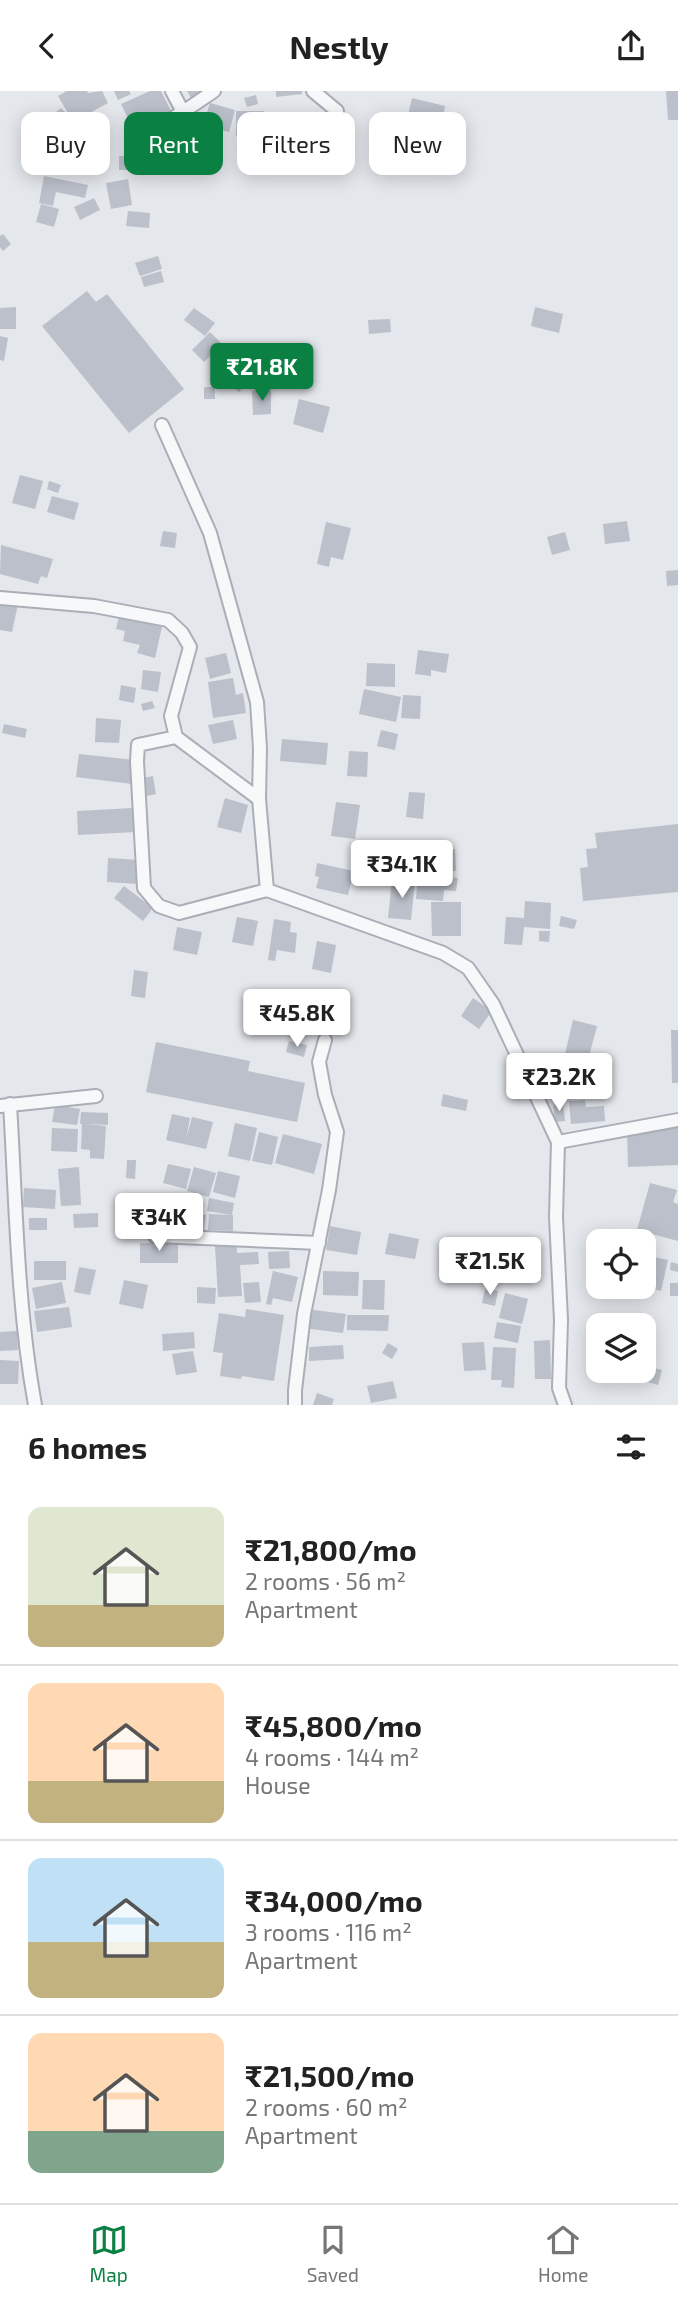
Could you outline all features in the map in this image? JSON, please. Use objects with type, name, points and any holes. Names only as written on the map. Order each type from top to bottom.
[{"type":"street","points":[[172,91],[183,112],[214,91]]},
{"type":"street","points":[[313,91],[337,111]]},
{"type":"street","points":[[162,425],[210,533],[257,702],[259,799],[267,890]]},
{"type":"street","points":[[0,597],[94,606],[168,620],[190,647],[171,716],[176,737],[259,799]]},
{"type":"street","points":[[176,737],[138,745],[136,761],[144,888],[159,907],[178,913],[267,890],[443,953],[468,968],[492,1004],[558,1142],[556,1216],[561,1320],[559,1388],[565,1405]]},
{"type":"street","points":[[295,1405],[304,1314],[330,1190],[337,1132],[325,1095],[319,1062],[325,1040]]},
{"type":"street","points":[[35,1405],[30,1378],[5,1105],[96,1096]]},
{"type":"street","points":[[558,1142],[678,1120]]},
{"type":"street","points":[[155,1236],[319,1243]]},
{"type":"building","points":[[67,91],[102,91],[108,103],[91,112],[67,112],[58,96]]},
{"type":"building","points":[[114,91],[129,91],[131,94],[118,100]]},
{"type":"building","points":[[150,91],[161,91],[172,112],[125,112],[121,104]]},
{"type":"building","points":[[187,91],[205,91],[191,98]]},
{"type":"building","points":[[276,91],[302,91],[302,94],[276,97]]},
{"type":"building","points":[[666,91],[678,91],[678,120],[668,120]]},
{"type":"building","points":[[256,95],[258,104],[247,107],[244,98]]},
{"type":"building","points":[[412,98],[445,106],[444,112],[409,112]]},
{"type":"building","points":[[210,103],[235,110],[229,132],[223,130],[223,112],[207,112]]},
{"type":"building","points":[[236,111],[264,111],[237,112],[236,136]]},
{"type":"building","points":[[119,156],[124,156],[124,170],[119,170]]},
{"type":"building","points":[[44,176],[88,185],[85,198],[56,192],[53,206],[39,203]]},
{"type":"building","points":[[128,179],[132,205],[111,209],[106,183]]},
{"type":"building","points":[[94,198],[100,210],[80,220],[74,207]]},
{"type":"building","points":[[41,204],[59,209],[54,227],[36,222]]},
{"type":"building","points":[[128,211],[150,213],[149,228],[126,226]]},
{"type":"building","points":[[3,234],[11,244],[3,251],[0,247],[0,236]]},
{"type":"building","points":[[158,256],[162,269],[140,276],[135,263]]},
{"type":"building","points":[[161,271],[164,282],[144,287],[141,277]]},
{"type":"building","points":[[87,291],[96,302],[107,294],[184,389],[129,433],[42,326]]},
{"type":"building","points":[[16,307],[16,329],[0,329],[0,308]]},
{"type":"building","points":[[535,307],[563,314],[559,333],[531,326]]},
{"type":"building","points":[[194,308],[215,323],[205,336],[184,320]]},
{"type":"building","points":[[390,319],[391,332],[369,334],[368,320]]},
{"type":"building","points":[[210,332],[222,344],[204,362],[192,350]]},
{"type":"building","points":[[0,336],[8,338],[4,361],[0,360]]},
{"type":"building","points":[[234,362],[252,377],[239,392],[221,378]]},
{"type":"building","points":[[204,387],[215,387],[215,399],[204,399]]},
{"type":"building","points":[[252,391],[271,391],[271,414],[253,415]]},
{"type":"building","points":[[299,399],[330,407],[323,433],[293,424]]},
{"type":"building","points":[[20,475],[43,481],[35,509],[12,503]]},
{"type":"building","points":[[49,481],[61,485],[58,493],[47,489]]},
{"type":"building","points":[[52,496],[79,503],[74,520],[47,512]]},
{"type":"building","points":[[627,521],[630,541],[605,544],[603,524]]},
{"type":"building","points":[[326,522],[351,528],[343,560],[331,557],[329,567],[317,564]]},
{"type":"building","points":[[163,531],[177,533],[175,548],[160,546]]},
{"type":"building","points":[[565,532],[570,550],[552,555],[547,537]]},
{"type":"building","points":[[1,545],[53,559],[47,578],[41,576],[38,584],[0,574]]},
{"type":"building","points":[[678,570],[678,585],[667,586],[666,571]]},
{"type":"building","points":[[0,600],[18,604],[12,632],[0,630]]},
{"type":"building","points":[[119,617],[162,627],[155,658],[137,653],[140,645],[123,641],[125,631],[116,629]]},
{"type":"building","points":[[418,650],[449,654],[446,673],[431,670],[431,676],[415,674]]},
{"type":"building","points":[[226,653],[231,673],[210,679],[205,658]]},
{"type":"building","points":[[367,663],[395,664],[395,687],[366,686]]},
{"type":"building","points":[[143,670],[161,672],[158,692],[141,689]]},
{"type":"building","points":[[233,678],[236,695],[243,693],[246,713],[213,718],[208,682]]},
{"type":"building","points":[[121,685],[136,688],[134,703],[119,700]]},
{"type":"building","points":[[364,689],[401,697],[396,722],[359,714]]},
{"type":"building","points":[[403,695],[421,696],[420,719],[401,718]]},
{"type":"building","points":[[152,701],[155,708],[143,711],[141,704]]},
{"type":"building","points":[[96,718],[121,720],[119,743],[95,742]]},
{"type":"building","points":[[233,720],[237,739],[213,744],[208,725]]},
{"type":"building","points":[[4,724],[27,729],[25,738],[2,733]]},
{"type":"building","points":[[381,730],[398,734],[395,750],[377,746]]},
{"type":"building","points":[[282,739],[328,743],[326,765],[280,761]]},
{"type":"building","points":[[349,751],[368,752],[367,777],[347,776]]},
{"type":"building","points":[[79,754],[135,760],[132,784],[76,777]]},
{"type":"building","points":[[153,776],[156,794],[147,796],[143,778]]},
{"type":"building","points":[[409,792],[425,793],[423,819],[406,817]]},
{"type":"building","points":[[225,798],[248,805],[241,833],[217,827]]},
{"type":"building","points":[[336,802],[360,805],[355,839],[331,836]]},
{"type":"building","points":[[133,808],[135,832],[78,835],[77,811]]},
{"type":"building","points":[[678,824],[678,892],[583,901],[580,868],[588,867],[586,849],[597,848],[595,833]]},
{"type":"building","points":[[421,849],[455,849],[456,871],[421,872]]},
{"type":"building","points":[[108,858],[140,860],[138,884],[107,882]]},
{"type":"building","points":[[317,863],[354,871],[348,895],[316,888],[319,877],[315,876]]},
{"type":"building","points":[[418,874],[458,878],[456,891],[444,890],[443,901],[416,899]]},
{"type":"building","points":[[392,880],[415,882],[411,920],[388,918]]},
{"type":"building","points":[[124,886],[153,908],[143,921],[114,898]]},
{"type":"building","points":[[525,901],[551,903],[550,929],[524,927],[522,945],[504,944],[506,917],[524,918]]},
{"type":"building","points":[[431,902],[461,902],[461,936],[432,936]]},
{"type":"building","points":[[561,916],[577,920],[574,929],[559,926]]},
{"type":"building","points":[[237,917],[258,921],[253,946],[232,942]]},
{"type":"building","points":[[274,919],[291,922],[290,932],[297,933],[295,953],[277,950],[275,961],[268,960]]},
{"type":"building","points":[[177,927],[202,932],[197,955],[173,950]]},
{"type":"building","points":[[539,931],[550,931],[549,942],[539,941]]},
{"type":"building","points":[[317,941],[336,945],[331,973],[312,969]]},
{"type":"building","points":[[134,970],[148,972],[145,998],[131,996]]},
{"type":"building","points":[[473,998],[492,1011],[479,1029],[461,1016]]},
{"type":"building","points":[[573,1020],[597,1026],[588,1060],[565,1054]]},
{"type":"building","points":[[671,1030],[678,1030],[678,1083],[672,1083]]},
{"type":"building","points":[[289,1041],[307,1045],[304,1057],[286,1052]]},
{"type":"building","points":[[156,1042],[250,1061],[248,1071],[305,1083],[297,1122],[146,1092]]},
{"type":"building","points":[[443,1094],[468,1100],[466,1111],[441,1106]]},
{"type":"building","points":[[585,1100],[586,1107],[604,1106],[605,1121],[571,1124],[569,1101]]},
{"type":"building","points":[[563,1103],[565,1121],[555,1122],[553,1105]]},
{"type":"building","points":[[55,1105],[80,1109],[77,1125],[52,1122]]},
{"type":"building","points":[[81,1112],[108,1113],[108,1125],[85,1124],[106,1126],[104,1159],[90,1158],[90,1150],[81,1149]]},
{"type":"building","points":[[172,1114],[190,1118],[186,1139],[192,1117],[213,1122],[206,1149],[166,1140]]},
{"type":"building","points":[[235,1123],[257,1128],[250,1161],[228,1156]]},
{"type":"building","points":[[52,1128],[78,1129],[77,1152],[51,1151]]},
{"type":"building","points":[[678,1128],[678,1165],[628,1167],[627,1130]]},
{"type":"building","points":[[259,1132],[278,1137],[272,1165],[252,1161]]},
{"type":"building","points":[[283,1134],[322,1144],[314,1174],[275,1163]]},
{"type":"building","points":[[127,1160],[136,1160],[135,1179],[126,1178]]},
{"type":"building","points":[[168,1164],[191,1169],[186,1189],[163,1183]]},
{"type":"building","points":[[79,1167],[81,1205],[61,1206],[58,1169]]},
{"type":"building","points":[[194,1167],[216,1173],[209,1197],[187,1191]]},
{"type":"building","points":[[218,1171],[240,1176],[235,1198],[213,1192]]},
{"type":"building","points":[[650,1183],[677,1190],[673,1202],[678,1204],[678,1241],[656,1235],[656,1229],[637,1229]]},
{"type":"building","points":[[24,1188],[56,1190],[55,1209],[23,1207]]},
{"type":"building","points":[[209,1198],[234,1203],[232,1215],[207,1211]]},
{"type":"building","points":[[147,1202],[164,1208],[159,1222],[143,1217]]},
{"type":"building","points":[[197,1202],[202,1203],[200,1214],[206,1215],[204,1230],[176,1226],[178,1208],[195,1211]]},
{"type":"building","points":[[98,1213],[98,1227],[74,1228],[73,1214]]},
{"type":"building","points":[[209,1214],[233,1215],[233,1231],[208,1230]]},
{"type":"building","points":[[29,1218],[47,1218],[47,1230],[29,1230]]},
{"type":"building","points":[[330,1226],[361,1232],[357,1255],[326,1250]]},
{"type":"building","points":[[389,1233],[419,1239],[415,1259],[385,1254]]},
{"type":"building","points":[[140,1243],[178,1243],[178,1263],[140,1263]]},
{"type":"building","points":[[237,1245],[237,1253],[258,1252],[259,1264],[240,1265],[242,1296],[218,1297],[215,1246]]},
{"type":"building","points":[[289,1251],[290,1268],[269,1269],[268,1252]]},
{"type":"building","points":[[656,1258],[668,1260],[661,1291],[656,1290]]},
{"type":"building","points":[[34,1261],[66,1261],[66,1280],[34,1280]]},
{"type":"building","points":[[671,1262],[678,1264],[678,1272],[670,1270]]},
{"type":"building","points":[[79,1267],[96,1270],[90,1295],[74,1292]]},
{"type":"building","points":[[273,1271],[298,1277],[292,1302],[273,1298],[271,1305],[266,1304]]},
{"type":"building","points":[[323,1271],[359,1272],[358,1296],[323,1295]]},
{"type":"building","points":[[124,1280],[148,1285],[143,1309],[119,1304]]},
{"type":"building","points":[[363,1280],[385,1280],[384,1310],[362,1309]]},
{"type":"building","points":[[62,1282],[66,1303],[36,1309],[32,1288]]},
{"type":"building","points":[[259,1282],[261,1302],[245,1303],[243,1283]]},
{"type":"building","points":[[670,1283],[678,1283],[678,1296],[670,1296]]},
{"type":"building","points":[[197,1287],[216,1288],[215,1304],[197,1303]]},
{"type":"building","points":[[485,1289],[498,1291],[495,1306],[482,1303]]},
{"type":"building","points":[[505,1293],[528,1299],[522,1324],[499,1318]]},
{"type":"building","points":[[69,1307],[72,1327],[37,1332],[34,1311]]},
{"type":"building","points":[[246,1309],[284,1315],[274,1381],[220,1376],[223,1353],[213,1352],[219,1313],[245,1317]]},
{"type":"building","points":[[306,1309],[346,1314],[343,1333],[303,1328]]},
{"type":"building","points":[[347,1315],[389,1315],[388,1331],[347,1330]]},
{"type":"building","points":[[497,1322],[521,1326],[518,1343],[494,1338]]},
{"type":"building","points":[[17,1331],[18,1350],[0,1351],[0,1332]]},
{"type":"building","points":[[194,1332],[195,1348],[163,1351],[162,1334]]},
{"type":"building","points":[[550,1340],[551,1379],[535,1379],[534,1341]]},
{"type":"building","points":[[484,1342],[486,1370],[464,1371],[462,1343]]},
{"type":"building","points":[[388,1343],[398,1349],[392,1359],[382,1353]]},
{"type":"building","points":[[343,1345],[344,1359],[309,1361],[309,1347]]},
{"type":"building","points":[[493,1347],[516,1348],[514,1388],[501,1387],[502,1380],[491,1380]]},
{"type":"building","points":[[193,1351],[197,1372],[176,1375],[172,1354]]},
{"type":"building","points":[[0,1360],[19,1361],[18,1384],[0,1384]]},
{"type":"building","points":[[656,1368],[662,1370],[658,1385],[651,1383],[656,1383]]},
{"type":"building","points":[[393,1381],[397,1398],[371,1403],[367,1386]]},
{"type":"building","points":[[317,1393],[334,1399],[332,1405],[313,1405]]}]
